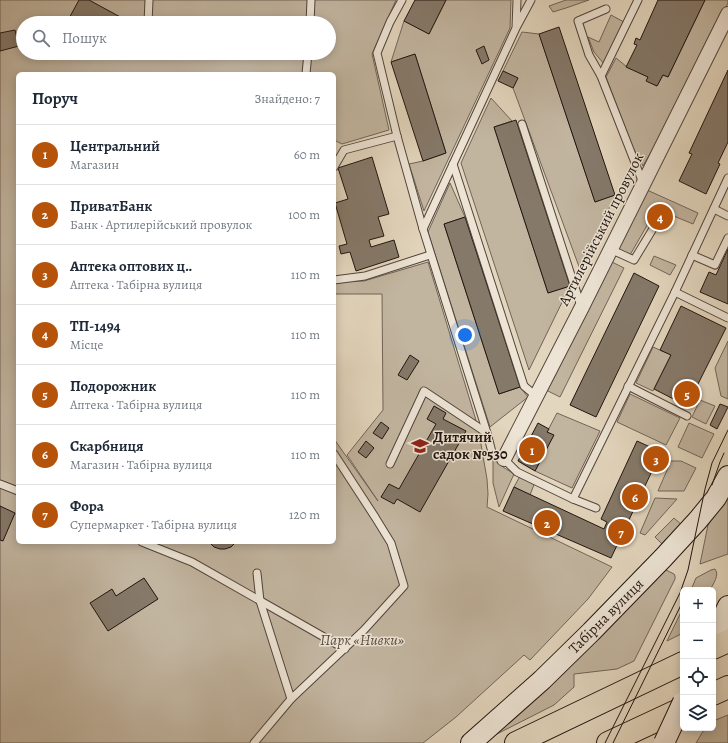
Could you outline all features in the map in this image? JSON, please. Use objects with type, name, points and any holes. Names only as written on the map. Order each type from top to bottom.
[{"type":"main road","name":"Табірна вулиця","points":[[470,743],[542,680],[663,558],[716,498],[728,476]]},
{"type":"main road","points":[[716,632],[728,606]]},
{"type":"main road","points":[[716,647],[728,641]]},
{"type":"main road","points":[[516,743],[680,663]]},
{"type":"main road","points":[[716,693],[728,687]]},
{"type":"main road","points":[[664,743],[680,708]]},
{"type":"main road","points":[[608,743],[680,709]]},
{"type":"street","name":"Артилерійський провулок","points":[[504,459],[582,307],[728,14]]},
{"type":"lane","points":[[148,16],[149,0]]},
{"type":"lane","points":[[310,16],[311,0]]},
{"type":"lane","points":[[402,0],[390,22],[377,53],[397,136],[430,255],[493,456],[504,459],[517,472],[573,499],[596,508]]},
{"type":"lane","points":[[516,28],[517,0]]},
{"type":"lane","points":[[423,230],[516,28],[532,0]]},
{"type":"lane","points":[[601,76],[638,0]]},
{"type":"lane","points":[[606,9],[578,21],[589,55],[601,76],[643,184]]},
{"type":"lane","points":[[306,72],[307,60]]},
{"type":"lane","points":[[522,124],[582,307]]},
{"type":"lane","points":[[336,164],[344,150],[397,136]]},
{"type":"lane","points":[[453,164],[524,386],[536,396]]},
{"type":"lane","points":[[573,499],[675,292],[728,178]]},
{"type":"lane","points":[[714,209],[728,216]]},
{"type":"lane","points":[[610,249],[634,260],[654,227]]},
{"type":"lane","points":[[692,255],[715,265],[728,238]]},
{"type":"lane","points":[[336,280],[364,276],[430,255]]},
{"type":"lane","points":[[675,292],[728,318]]},
{"type":"lane","points":[[628,386],[687,416]]},
{"type":"lane","points":[[390,464],[424,391],[487,433]]},
{"type":"lane","points":[[254,743],[291,699],[364,630],[404,586],[391,543],[336,457]]},
{"type":"lane","points":[[0,484],[16,490]]},
{"type":"lane","points":[[147,544],[192,562],[344,650]]},
{"type":"lane","points":[[257,573],[260,602],[291,699]]},
{"type":"green space","name":"Парк «Нивки»","points":[[0,0],[396,0],[372,54],[389,130],[342,144],[336,141],[336,72],[16,72],[16,544],[336,544],[336,442],[378,501],[347,455],[383,410],[382,294],[336,294],[336,282],[364,281],[428,262],[478,427],[487,479],[487,507],[612,567],[588,599],[530,660],[524,655],[456,717],[423,743],[0,743]]},
{"type":"green space","points":[[446,0],[511,0],[510,28],[424,211],[409,164],[446,153],[415,54],[391,62],[404,21],[429,34]]},
{"type":"green space","points":[[566,0],[589,0],[553,12],[549,6]]},
{"type":"green space","points":[[705,0],[728,0],[728,3],[670,119],[643,166],[632,146],[606,77],[616,58],[627,67],[648,77],[647,81],[657,86],[663,75],[668,77]]},
{"type":"green space","points":[[611,15],[624,22],[604,64],[594,52],[588,37],[599,42]]},
{"type":"green space","points":[[522,32],[539,34],[595,202],[615,195],[581,272],[513,88],[518,78],[503,71]]},
{"type":"green space","points":[[491,98],[512,121],[494,127],[548,293],[570,286],[529,370],[461,163]]},
{"type":"green space","points":[[450,183],[465,217],[444,224],[499,394],[520,387],[528,397],[490,427],[428,232]]},
{"type":"green space","points":[[647,190],[698,213],[693,224],[657,208],[630,255],[616,248]]},
{"type":"green space","points":[[654,256],[676,265],[670,275],[650,265]]},
{"type":"green space","points":[[610,261],[624,268],[560,397],[546,390]]},
{"type":"green space","points":[[728,341],[728,399],[721,396],[715,368]]},
{"type":"green space","points":[[653,347],[671,355],[653,391],[636,383]]},
{"type":"green space","points":[[630,394],[680,418],[666,445],[617,422]]},
{"type":"green space","points":[[700,400],[715,406],[706,424],[692,417]]},
{"type":"green space","points":[[557,413],[600,431],[572,488],[535,471],[553,436],[547,432]]},
{"type":"green space","points":[[689,423],[714,434],[702,458],[678,447]]},
{"type":"green space","points":[[493,459],[514,474],[499,507],[493,483]]},
{"type":"green space","points":[[671,461],[681,461],[696,468],[684,491],[658,491]]},
{"type":"green space","points":[[520,476],[535,482],[530,495],[514,487]]},
{"type":"green space","points":[[728,494],[728,554],[700,564],[708,525]]},
{"type":"green space","points":[[655,498],[677,499],[645,535],[640,533]]},
{"type":"green space","points":[[674,518],[682,525],[663,545],[655,537]]},
{"type":"green space","points":[[715,569],[717,574],[712,587],[692,587],[696,578]]},
{"type":"green space","points":[[666,570],[674,574],[675,579],[634,661],[617,669],[574,674],[574,687],[554,705],[491,737],[579,657]]},
{"type":"green space","points":[[680,614],[680,634],[667,641]]},
{"type":"green space","points":[[728,715],[728,743],[696,743],[703,731],[716,731],[716,720]]},
{"type":"building","points":[[79,0],[89,0],[118,16],[70,16]]},
{"type":"building","points":[[415,0],[446,0],[429,34],[404,21]]},
{"type":"building","points":[[658,0],[705,0],[668,77],[663,75],[657,86],[646,81],[648,77],[626,67],[637,45],[634,44],[636,38],[640,40]]},
{"type":"building","points":[[559,27],[615,195],[595,202],[539,34]]},
{"type":"building","points":[[15,30],[16,47],[0,51],[0,33]]},
{"type":"building","points":[[484,46],[489,60],[482,64],[476,50]]},
{"type":"building","points":[[415,54],[446,153],[423,161],[391,62]]},
{"type":"building","points":[[728,70],[728,142],[718,163],[720,164],[706,194],[679,181],[692,154],[689,153]]},
{"type":"building","points":[[503,71],[518,78],[513,88],[498,81]]},
{"type":"building","points":[[516,120],[570,286],[548,293],[494,127]]},
{"type":"building","points":[[372,157],[389,214],[378,217],[384,236],[369,240],[371,247],[394,240],[399,257],[356,271],[350,252],[341,254],[339,246],[347,244],[336,203],[348,199],[338,168]]},
{"type":"building","points":[[657,208],[669,214],[663,225],[651,219]]},
{"type":"building","points":[[465,217],[520,387],[499,394],[444,224]]},
{"type":"building","points":[[728,249],[728,304],[700,292],[709,272],[716,275]]},
{"type":"building","points":[[634,273],[659,286],[596,417],[570,405]]},
{"type":"building","points":[[681,306],[726,328],[687,406],[654,389],[671,355],[660,350]]},
{"type":"building","points":[[410,355],[419,361],[407,380],[398,375]]},
{"type":"building","points":[[720,404],[728,407],[717,429],[710,425]]},
{"type":"building","points":[[434,406],[446,413],[443,419],[466,431],[420,512],[397,499],[394,504],[381,497],[389,484],[399,489],[436,424],[427,419]]},
{"type":"building","points":[[381,422],[389,428],[382,439],[373,433]]},
{"type":"building","points":[[538,423],[549,429],[547,432],[554,435],[535,471],[518,461]]},
{"type":"building","points":[[366,441],[374,448],[366,458],[358,452]]},
{"type":"building","points":[[637,441],[661,452],[611,558],[503,511],[514,487],[604,529],[607,522],[601,519]]},
{"type":"building","points":[[0,506],[15,513],[3,541],[0,540]]},
{"type":"building","points":[[211,544],[234,544],[225,549],[214,547]]},
{"type":"building","points":[[144,578],[158,599],[108,631],[90,603],[112,589],[116,596]]},
{"type":"tram line","points":[[605,743],[680,593],[688,570],[712,463],[728,430]]},
{"type":"tram line","points":[[712,485],[724,453]]},
{"type":"tram line","points":[[613,743],[680,607]]},
{"type":"place","name":"ТП-1494","points":[[660,217]]},
{"type":"place","name":"Подорожник","points":[[687,394]]},
{"type":"place","name":"Дитячий садок №530","points":[[420,446]]},
{"type":"place","name":"Центральний","points":[[532,450]]},
{"type":"place","name":"Аптека оптових ц‥","points":[[656,459]]},
{"type":"place","name":"Скарбниця","points":[[635,497]]},
{"type":"place","name":"ПриватБанк","points":[[547,523]]},
{"type":"place","name":"Фора","points":[[621,532]]}]
